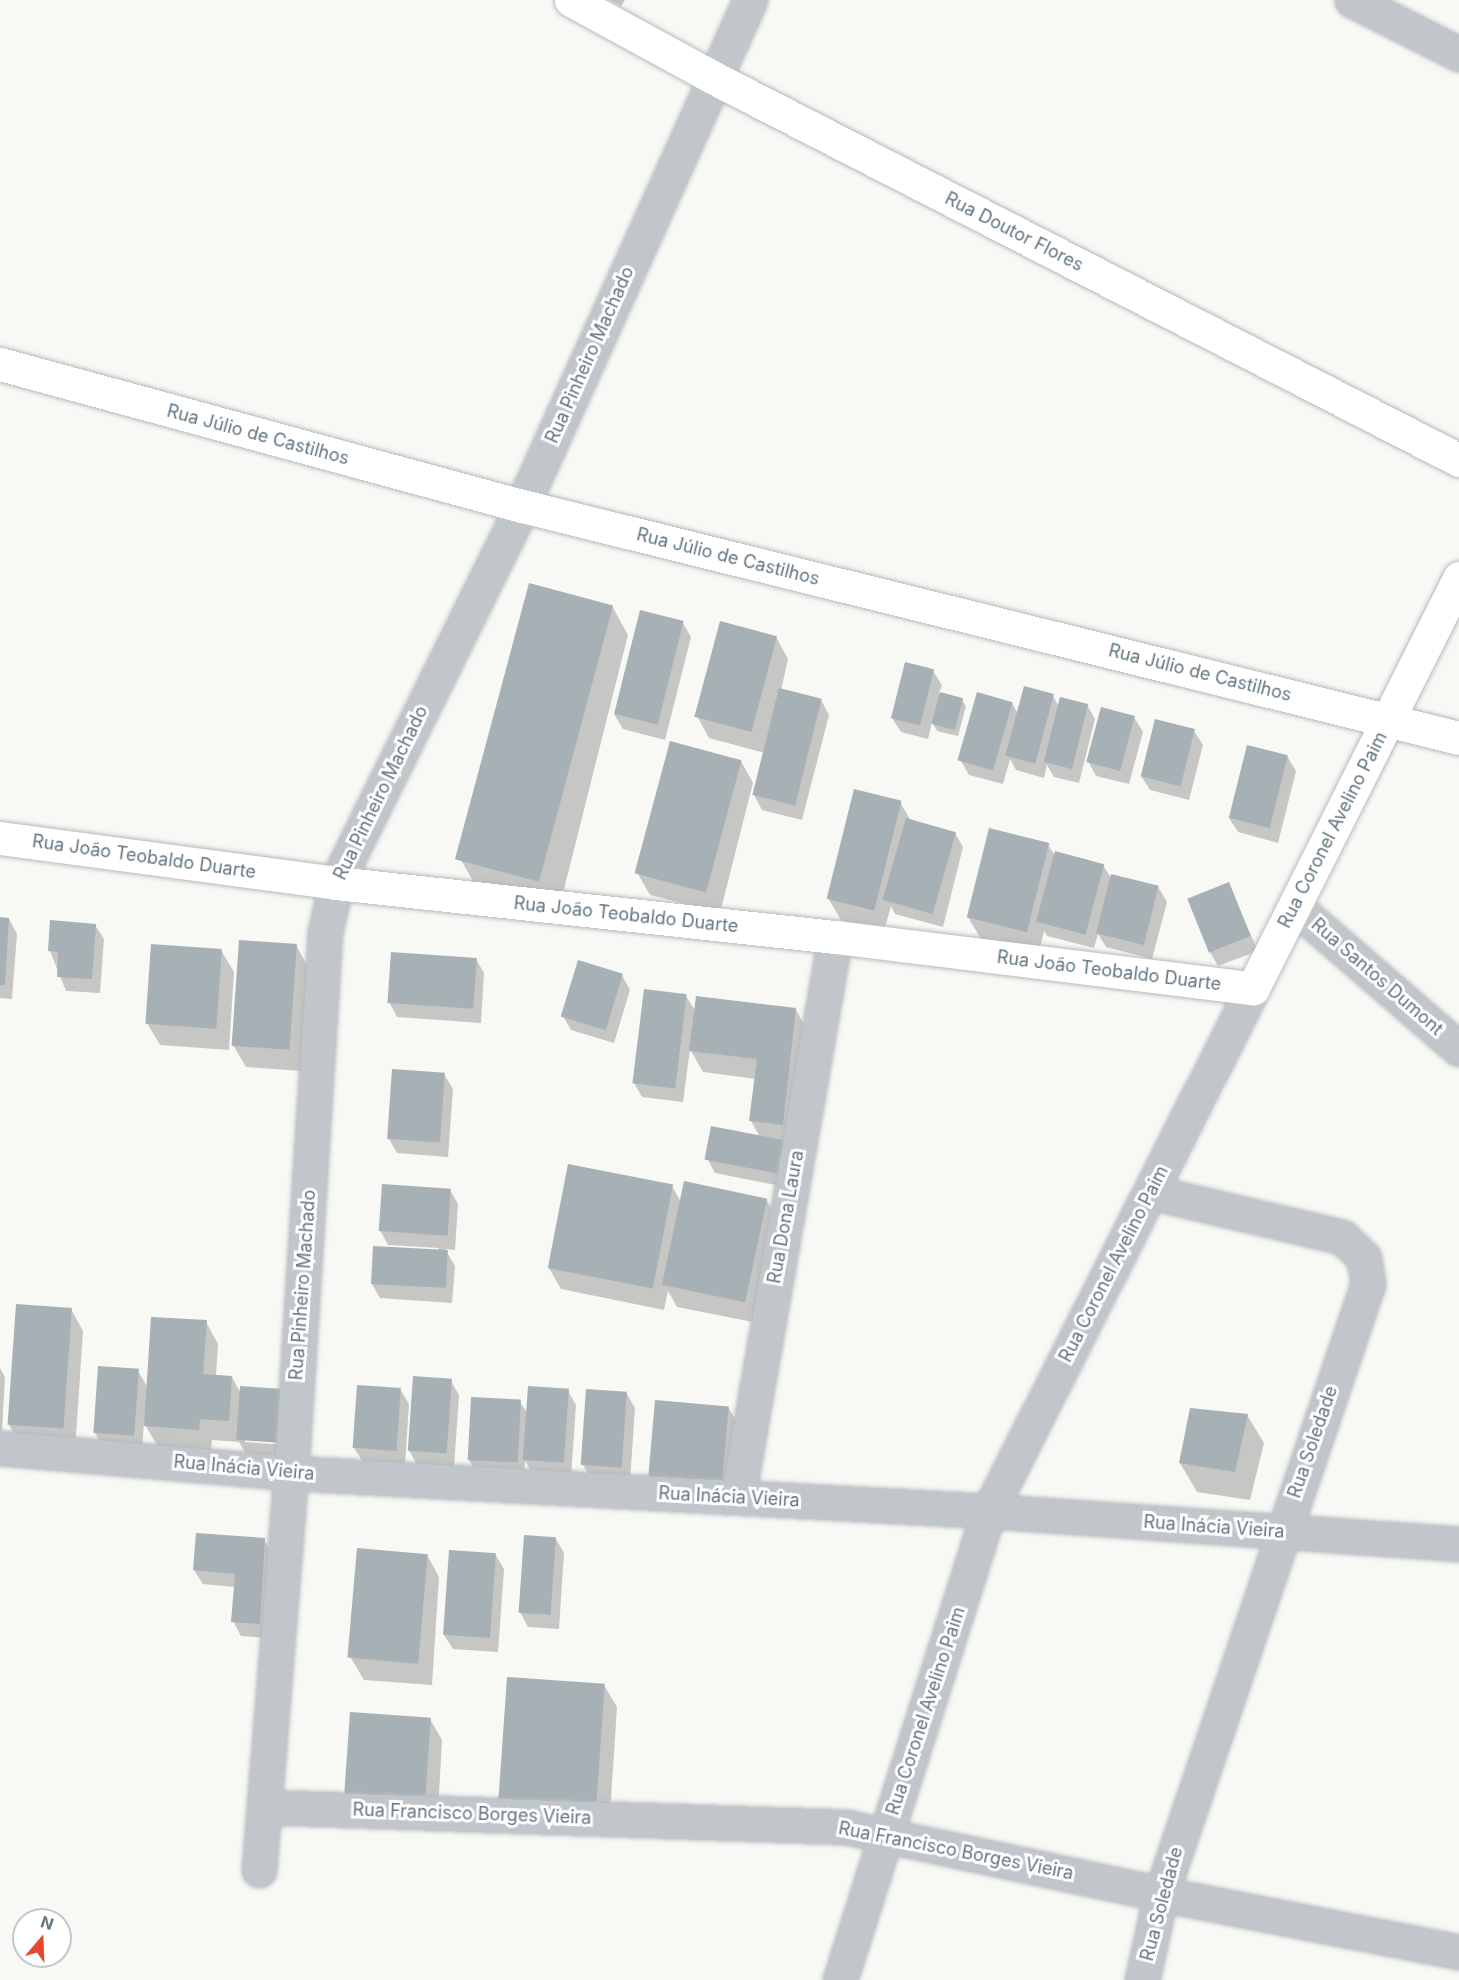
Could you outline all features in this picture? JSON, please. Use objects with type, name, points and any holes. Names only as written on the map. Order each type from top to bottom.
[{"type":"main road","name":"Rua Doutor Flores","points":[[571,0],[714,78],[1459,460]]},
{"type":"main road","name":"Rua Júlio de Castilhos","points":[[0,364],[522,506],[1459,738]]},
{"type":"main road","name":"Rua Coronel Avelino Paim","points":[[1253,988],[1459,578]]},
{"type":"main road","name":"Rua João Teobaldo Duarte","points":[[0,838],[336,883],[835,938],[1253,988]]},
{"type":"street","name":"Rua Pinheiro Machado","points":[[259,1870],[291,1473],[325,933],[336,883],[522,506],[750,0]]},
{"type":"street","points":[[1352,0],[1459,54]]},
{"type":"street","name":"Rua Santos Dumont","points":[[1294,906],[1459,1049]]},
{"type":"street","name":"Rua Dona Laura","points":[[738,1497],[835,938]]},
{"type":"street","name":"Rua Coronel Avelino Paim","points":[[840,1980],[989,1511],[1253,988]]},
{"type":"street","name":"Rua Soledade","points":[[1142,1980],[1161,1894],[1282,1531],[1368,1284],[1364,1257],[1342,1238],[1150,1192]]},
{"type":"street","name":"Rua Inácia Vieira","points":[[0,1448],[291,1473],[989,1511],[1459,1544]]},
{"type":"street","name":"Rua Francisco Borges Vieira","points":[[265,1807],[846,1827],[1161,1894],[1459,1952]]},
{"type":"building","points":[[529,583],[613,606],[539,882],[455,859]]},
{"type":"building","points":[[640,610],[684,621],[658,725],[614,714]]},
{"type":"building","points":[[720,621],[777,636],[751,732],[694,717]]},
{"type":"building","points":[[905,662],[934,669],[920,726],[891,718]]},
{"type":"building","points":[[1024,686],[1054,694],[1035,764],[1005,756]]},
{"type":"building","points":[[779,688],[822,699],[795,805],[752,795]]},
{"type":"building","points":[[940,692],[963,698],[955,730],[931,724]]},
{"type":"building","points":[[977,692],[1013,702],[993,770],[957,760]]},
{"type":"building","points":[[1060,697],[1088,704],[1072,769],[1044,762]]},
{"type":"building","points":[[1101,707],[1135,716],[1120,771],[1086,762]]},
{"type":"building","points":[[1155,719],[1195,729],[1181,786],[1141,776]]},
{"type":"building","points":[[670,741],[741,760],[706,892],[635,873]]},
{"type":"building","points":[[1247,745],[1288,755],[1270,828],[1229,818]]},
{"type":"building","points":[[854,789],[902,801],[874,910],[827,899]]},
{"type":"building","points":[[906,818],[956,832],[933,914],[883,900]]},
{"type":"building","points":[[989,828],[1049,843],[1027,932],[967,917]]},
{"type":"building","points":[[1055,851],[1104,864],[1085,935],[1036,922]]},
{"type":"building","points":[[1111,874],[1159,886],[1144,945],[1096,933]]},
{"type":"building","points":[[1229,882],[1251,936],[1209,953],[1187,899]]},
{"type":"building","points":[[0,917],[9,918],[5,985],[0,985]]},
{"type":"building","points":[[50,920],[96,924],[92,979],[57,977],[58,952],[48,951]]},
{"type":"building","points":[[239,940],[297,944],[289,1050],[232,1046]]},
{"type":"building","points":[[151,944],[222,949],[216,1029],[145,1024]]},
{"type":"building","points":[[391,952],[477,958],[473,1009],[387,1003]]},
{"type":"building","points":[[578,960],[623,974],[606,1030],[561,1016]]},
{"type":"building","points":[[644,989],[687,994],[675,1089],[632,1083]]},
{"type":"building","points":[[696,996],[796,1008],[783,1125],[749,1121],[757,1059],[689,1051]]},
{"type":"building","points":[[392,1069],[445,1073],[440,1143],[387,1139]]},
{"type":"building","points":[[711,1126],[789,1141],[782,1174],[705,1159]]},
{"type":"building","points":[[568,1164],[673,1184],[653,1288],[548,1268]]},
{"type":"building","points":[[684,1181],[767,1199],[745,1302],[662,1285]]},
{"type":"building","points":[[382,1184],[451,1189],[448,1236],[379,1231]]},
{"type":"building","points":[[373,1246],[448,1250],[446,1288],[371,1284]]},
{"type":"building","points":[[16,1304],[72,1308],[63,1429],[8,1425]]},
{"type":"building","points":[[151,1317],[207,1320],[203,1374],[232,1376],[229,1421],[200,1419],[199,1430],[144,1426]]},
{"type":"building","points":[[98,1366],[139,1369],[134,1436],[93,1433]]},
{"type":"building","points":[[413,1376],[452,1379],[447,1454],[408,1451]]},
{"type":"building","points":[[357,1385],[401,1388],[396,1451],[353,1448]]},
{"type":"building","points":[[240,1386],[283,1389],[279,1443],[236,1440]]},
{"type":"building","points":[[528,1386],[569,1389],[564,1463],[523,1460]]},
{"type":"building","points":[[586,1389],[627,1392],[622,1468],[581,1465]]},
{"type":"building","points":[[471,1397],[521,1400],[518,1463],[468,1460]]},
{"type":"building","points":[[655,1400],[729,1406],[721,1490],[648,1484]]},
{"type":"building","points":[[1190,1408],[1248,1414],[1235,1472],[1179,1463]]},
{"type":"building","points":[[196,1533],[265,1538],[260,1624],[231,1622],[235,1574],[193,1570]]},
{"type":"building","points":[[524,1535],[556,1537],[550,1615],[519,1613]]},
{"type":"building","points":[[357,1548],[428,1554],[418,1664],[347,1658]]},
{"type":"building","points":[[449,1550],[496,1553],[490,1638],[443,1635]]},
{"type":"building","points":[[507,1677],[605,1684],[596,1808],[498,1801]]},
{"type":"building","points":[[350,1712],[431,1718],[424,1808],[344,1803]]}]
